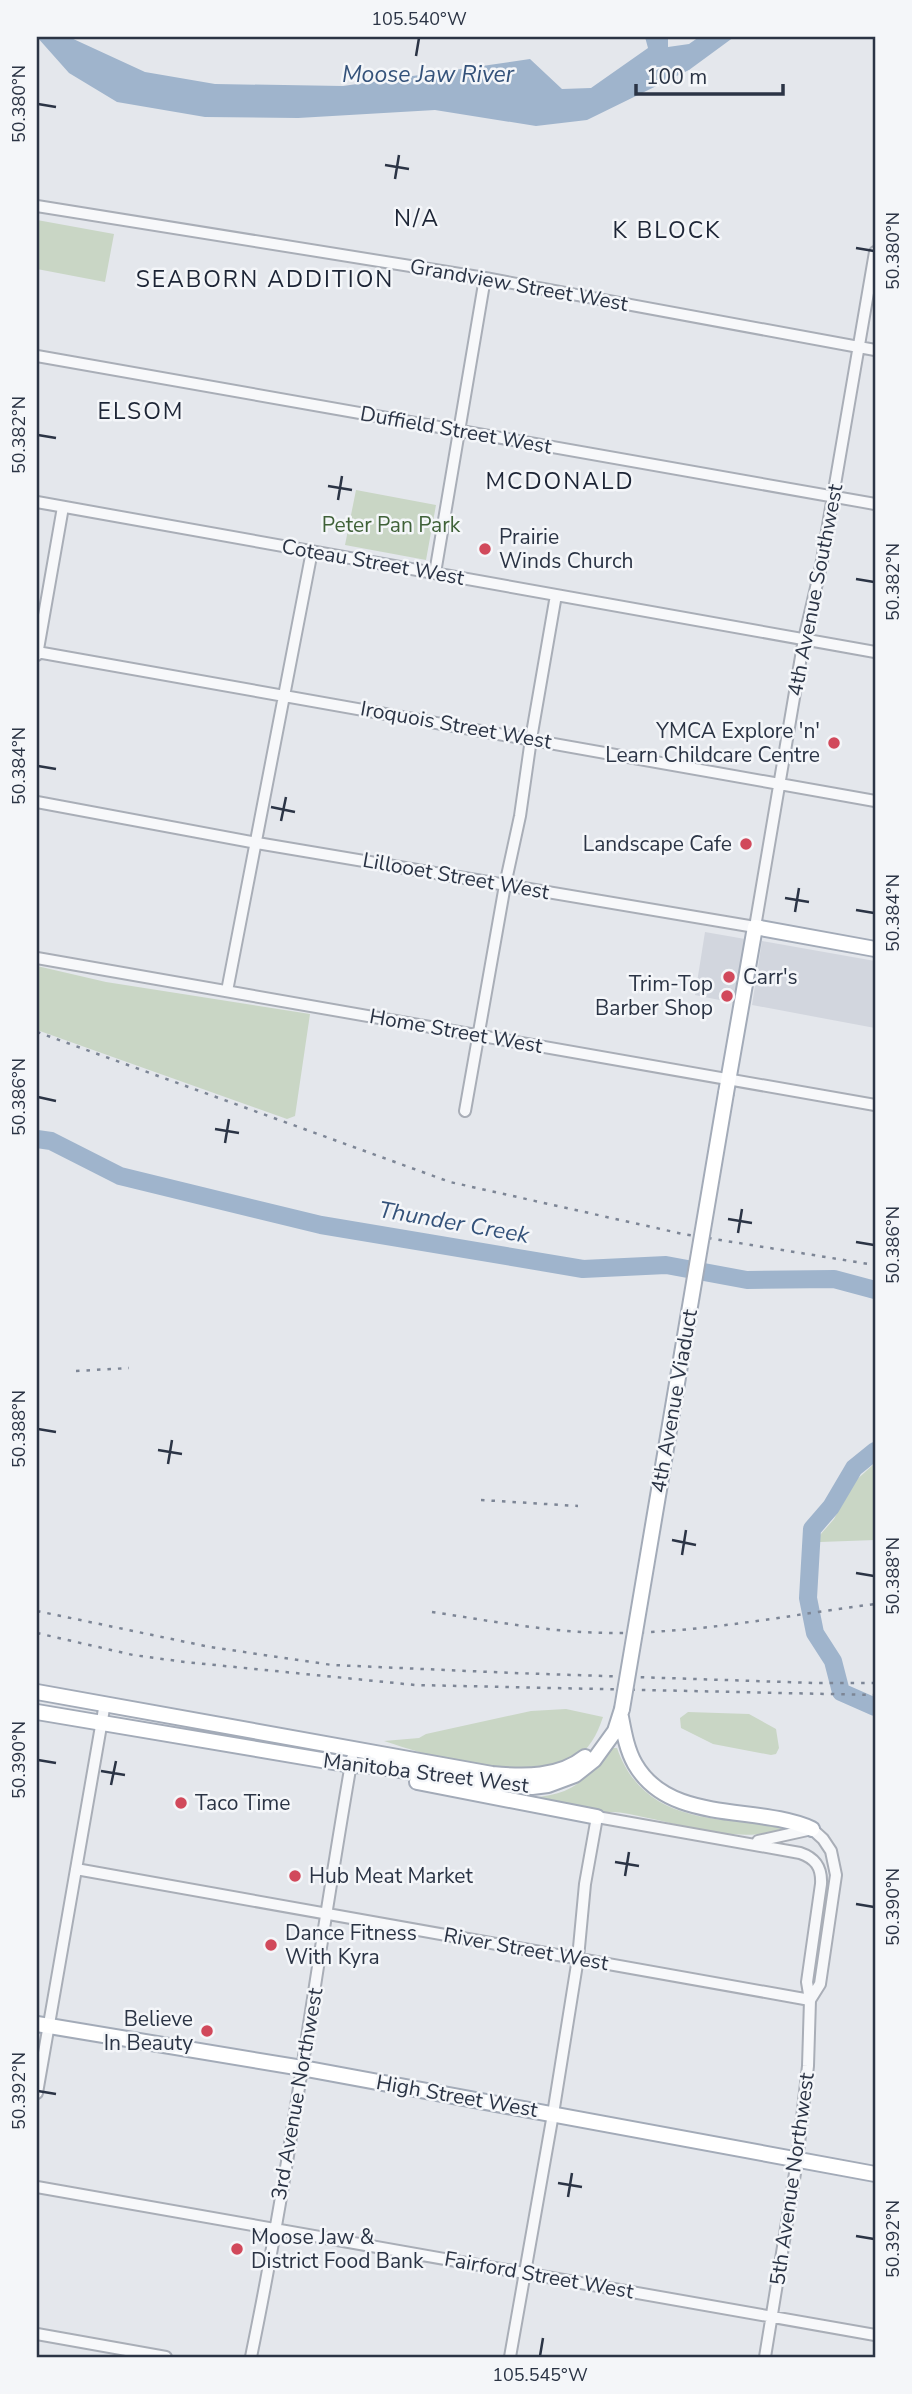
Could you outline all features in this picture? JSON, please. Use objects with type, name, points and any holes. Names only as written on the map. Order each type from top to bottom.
[{"type":"main road","name":"Lillooet Street West","points":[[755,927],[875,949]]},
{"type":"main road","name":"4th Avenue Southwest","points":[[728,1086],[755,927]]},
{"type":"main road","name":"4th Avenue Viaduct","points":[[622,1713],[728,1086]]},
{"type":"main road","name":"Manitoba Street West","points":[[37,1692],[492,1774],[541,1774],[565,1769],[582,1759],[622,1713]]},
{"type":"main road","name":"Manitoba Street West","points":[[37,1712],[351,1765],[532,1787],[548,1785],[575,1775],[594,1760],[609,1741],[622,1713]]},
{"type":"main road","points":[[622,1713],[628,1747],[635,1764],[649,1781],[665,1793],[695,1805],[789,1820],[812,1829]]},
{"type":"main road","points":[[351,1765],[373,1773],[597,1817]]},
{"type":"main road","name":"High Street West","points":[[43,2025],[302,2068],[875,2174]]},
{"type":"street","name":"Grandview Street West","points":[[37,206],[485,278],[875,350]]},
{"type":"street","name":"4th Avenue Southwest","points":[[755,927],[804,639],[833,497],[875,252]]},
{"type":"street","points":[[435,573],[485,278]]},
{"type":"street","name":"Duffield Street West","points":[[37,356],[875,504]]},
{"type":"street","name":"Coteau Street West","points":[[37,502],[875,652]]},
{"type":"street","points":[[37,653],[63,506]]},
{"type":"street","points":[[227,991],[312,551]]},
{"type":"street","points":[[465,1111],[520,816],[556,595]]},
{"type":"street","name":"Iroquois Street West","points":[[37,653],[531,738],[875,801]]},
{"type":"street","name":"Lillooet Street West","points":[[37,802],[755,927]]},
{"type":"street","name":"Home Street West","points":[[37,958],[479,1035],[728,1086],[875,1105]]},
{"type":"street","points":[[37,2093],[43,2025],[76,1869],[106,1703]]},
{"type":"street","name":"3rd Avenue Northwest","points":[[251,2357],[316,1989],[325,1914],[354,1748]]},
{"type":"street","points":[[510,2357],[553,2114],[597,1817],[744,1841],[766,1840],[812,1829]]},
{"type":"street","name":"5th Avenue Northwest","points":[[810,2000],[820,1984],[836,1875],[831,1851],[812,1829]]},
{"type":"street","name":"5th Avenue Northwest","points":[[744,1841],[805,1854],[817,1864],[821,1874],[807,1982],[810,2000],[808,2066],[797,2161],[765,2357]]},
{"type":"street","name":"River Street West","points":[[76,1869],[810,2000]]},
{"type":"street","name":"Fairford Street West","points":[[37,2187],[875,2334]]},
{"type":"street","points":[[37,2334],[166,2357]]},
{"type":"shaded area","points":[[705,932],[745,939],[734,1003],[695,995]]},
{"type":"shaded area","points":[[762,941],[875,961],[875,1028],[752,1005]]},
{"type":"green space","points":[[37,220],[114,234],[105,282],[37,269]]},
{"type":"green space","name":"Peter Pan Park","points":[[356,490],[436,505],[426,560],[345,545]]},
{"type":"green space","points":[[37,966],[106,982],[310,1014],[295,1116],[287,1119],[37,1030]]},
{"type":"green space","points":[[875,1463],[875,1540],[820,1542],[820,1535],[834,1519],[853,1483]]},
{"type":"green space","points":[[566,1709],[603,1717],[584,1752],[555,1767],[532,1770],[480,1766],[384,1741],[419,1738],[426,1734],[531,1711]]},
{"type":"green space","points":[[688,1712],[749,1714],[776,1729],[779,1748],[776,1754],[771,1755],[713,1744],[681,1728],[680,1718]]},
{"type":"green space","points":[[611,1748],[617,1748],[629,1773],[646,1792],[665,1805],[711,1818],[788,1825],[774,1831],[739,1835],[700,1830],[628,1814],[594,1814],[514,1799],[547,1796],[570,1788],[590,1773]]},
{"type":"water","name":"Moose Jaw River","points":[[37,37],[69,37],[145,72],[215,84],[343,86],[530,59],[562,89],[591,88],[648,48],[645,37],[668,37],[668,47],[689,44],[699,37],[734,37],[689,70],[587,120],[536,126],[435,110],[298,118],[205,117],[117,102],[69,73]]},
{"type":"waterway","name":"Thunder Creek","points":[[37,1139],[51,1141],[120,1176],[321,1225],[583,1269],[666,1265],[747,1280],[834,1279],[875,1290]]},
{"type":"waterway","name":"Thunder Creek","points":[[875,1451],[854,1468],[831,1507],[812,1529],[808,1598],[815,1633],[833,1661],[841,1692],[875,1707]]},
{"type":"railway","points":[[37,1032],[450,1182],[683,1234],[875,1265]]},
{"type":"railway","points":[[76,1371],[129,1368]]},
{"type":"railway","points":[[481,1500],[578,1506]]},
{"type":"railway","points":[[432,1612],[545,1629],[614,1633],[712,1627],[875,1604]]},
{"type":"railway","points":[[37,1611],[210,1647],[332,1665],[875,1683]]},
{"type":"railway","points":[[37,1633],[133,1655],[415,1685],[875,1695]]},
{"type":"place","name":"Prairie Winds Church","points":[[485,549]]},
{"type":"place","name":"YMCA Explore 'n' Learn Childcare Centre","points":[[834,743]]},
{"type":"place","name":"Landscape Cafe","points":[[746,844]]},
{"type":"place","name":"Carr's","points":[[729,977]]},
{"type":"place","name":"Trim-Top Barber Shop","points":[[727,996]]},
{"type":"place","name":"Taco Time","points":[[181,1803]]},
{"type":"place","name":"Hub Meat Market","points":[[295,1876]]},
{"type":"place","name":"Dance Fitness With Kyra","points":[[271,1945]]},
{"type":"place","name":"Believe In Beauty","points":[[207,2031]]},
{"type":"place","name":"Moose Jaw & District Food Bank","points":[[237,2249]]},
{"type":"district","name":"N/A","points":[[417,218]]},
{"type":"district","name":"K BLOCK","points":[[667,230]]},
{"type":"district","name":"SEABORN ADDITION","points":[[265,279]]},
{"type":"district","name":"ELSOM","points":[[141,411]]},
{"type":"district","name":"MCDONALD","points":[[560,481]]}]
